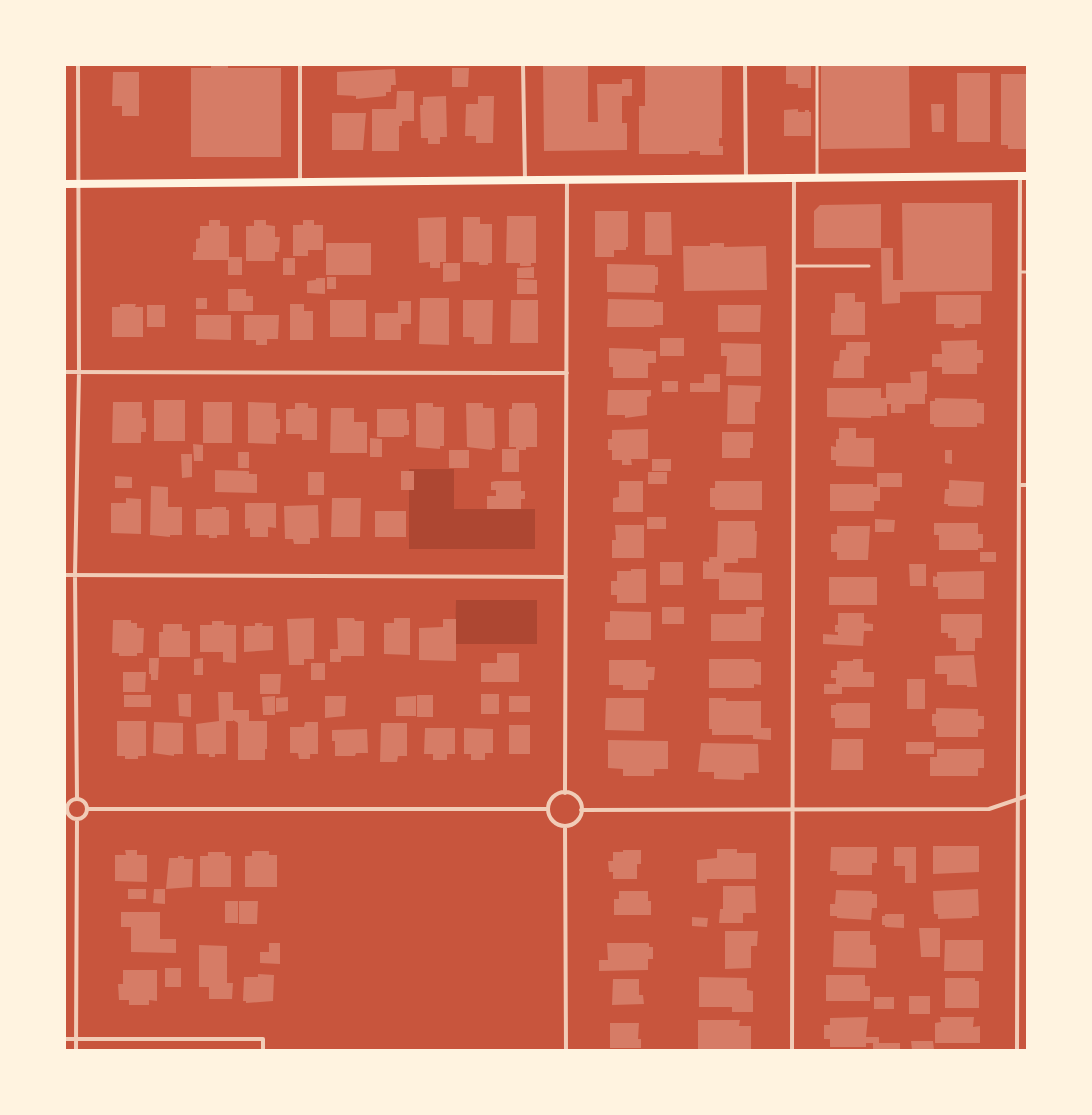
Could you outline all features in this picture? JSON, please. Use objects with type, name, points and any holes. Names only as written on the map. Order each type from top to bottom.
[{"type":"main road","points":[[65,184],[1024,176]]},
{"type":"street","points":[[77,798],[75,575],[79,372],[78,65]]},
{"type":"street","points":[[300,65],[300,182]]},
{"type":"street","points":[[523,65],[524,180]]},
{"type":"street","points":[[745,65],[746,178]]},
{"type":"street","points":[[1017,1050],[1018,485],[1020,272],[1024,176]]},
{"type":"street","points":[[792,1050],[794,178]]},
{"type":"street","points":[[565,793],[567,180]]},
{"type":"street","points":[[65,372],[566,373]]},
{"type":"street","points":[[1018,485],[1027,485]]},
{"type":"street","points":[[65,575],[566,577]]},
{"type":"street","points":[[565,793],[572,794],[577,798],[581,810],[577,821],[565,826],[554,822],[549,815],[548,809],[553,798],[565,793]]},
{"type":"street","points":[[581,810],[989,809],[1027,796]]},
{"type":"street","points":[[77,798],[86,802],[88,809],[85,816],[77,819],[70,816],[66,809],[69,802],[77,798]]},
{"type":"street","points":[[88,809],[548,809]]},
{"type":"street","points":[[76,1050],[77,819]]},
{"type":"street","points":[[565,826],[566,1050]]},
{"type":"street","points":[[65,1039],[263,1038],[263,1050]]},
{"type":"lane","points":[[817,65],[817,178]]},
{"type":"lane","points":[[794,266],[869,266]]},
{"type":"lane","points":[[1020,272],[1027,272]]},
{"type":"shaded area","points":[[409,469],[454,469],[454,509],[535,509],[535,549],[409,549]]},
{"type":"shaded area","points":[[456,600],[537,600],[537,644],[455,644]]},
{"type":"building","points":[[211,65],[228,65],[228,68],[281,68],[281,157],[191,157],[191,68],[211,68]]},
{"type":"building","points":[[543,65],[588,65],[588,122],[598,122],[597,84],[622,84],[622,79],[632,79],[632,96],[622,96],[622,123],[627,123],[627,150],[544,151]]},
{"type":"building","points":[[645,65],[722,65],[722,138],[719,138],[719,146],[723,146],[723,155],[700,155],[700,151],[689,151],[689,154],[639,154],[639,106],[645,106]]},
{"type":"building","points":[[786,65],[811,65],[811,88],[798,88],[798,84],[786,84]]},
{"type":"building","points":[[821,65],[909,65],[910,148],[821,149]]},
{"type":"building","points":[[452,68],[469,68],[468,87],[452,87]]},
{"type":"building","points":[[395,69],[396,85],[391,85],[391,92],[386,92],[386,96],[356,99],[356,96],[337,95],[337,72]]},
{"type":"building","points":[[113,72],[139,72],[139,116],[122,116],[122,106],[112,106]]},
{"type":"building","points":[[957,73],[990,73],[990,142],[957,142]]},
{"type":"building","points":[[1001,74],[1027,74],[1027,149],[1008,149],[1008,145],[1001,145]]},
{"type":"building","points":[[397,91],[414,91],[414,121],[402,121],[402,126],[399,126],[399,151],[372,151],[372,109],[396,109]]},
{"type":"building","points":[[446,96],[447,137],[440,137],[440,144],[428,144],[428,138],[421,138],[420,105],[423,105],[423,97]]},
{"type":"building","points":[[478,96],[494,96],[493,143],[476,143],[476,136],[465,136],[466,104],[478,104]]},
{"type":"building","points":[[931,104],[944,104],[944,132],[932,132]]},
{"type":"building","points":[[798,109],[798,112],[805,112],[805,110],[809,110],[809,112],[811,112],[811,136],[784,136],[784,110]]},
{"type":"building","points":[[332,113],[366,113],[363,150],[332,150]]},
{"type":"building","points":[[902,203],[992,203],[992,291],[900,292],[900,303],[882,304],[881,248],[893,248],[893,280],[903,280]]},
{"type":"building","points":[[881,204],[881,248],[814,248],[814,211],[820,205]]},
{"type":"building","points":[[595,211],[628,211],[628,247],[626,247],[626,250],[614,250],[614,257],[595,257]]},
{"type":"building","points":[[645,212],[671,212],[672,255],[645,255]]},
{"type":"building","points":[[507,216],[536,216],[536,263],[531,263],[531,266],[520,266],[520,263],[506,263]]},
{"type":"building","points":[[446,217],[446,262],[440,262],[440,268],[430,268],[430,262],[419,263],[418,218]]},
{"type":"building","points":[[463,217],[480,217],[480,224],[492,224],[492,263],[488,263],[488,265],[479,265],[479,262],[463,262]]},
{"type":"building","points":[[209,220],[220,220],[220,226],[229,226],[229,257],[242,257],[242,275],[228,275],[228,260],[193,260],[193,252],[196,252],[196,239],[200,238],[200,226],[209,226]]},
{"type":"building","points":[[254,220],[266,220],[266,225],[275,226],[275,237],[280,237],[279,252],[275,252],[275,261],[246,261],[246,226],[254,226]]},
{"type":"building","points":[[303,220],[314,220],[314,225],[323,225],[323,250],[308,250],[308,256],[293,256],[293,225],[303,225]]},
{"type":"building","points":[[326,243],[371,243],[371,275],[326,275]]},
{"type":"building","points":[[710,243],[724,243],[724,247],[766,246],[767,290],[684,291],[683,246],[710,246]]},
{"type":"building","points":[[283,258],[295,258],[295,275],[283,275]]},
{"type":"building","points":[[443,263],[460,263],[460,281],[443,282]]},
{"type":"building","points":[[607,264],[655,265],[655,267],[658,267],[658,285],[655,285],[655,293],[607,292]]},
{"type":"building","points":[[534,267],[534,278],[517,278],[517,268]]},
{"type":"building","points":[[327,277],[336,277],[336,289],[327,289]]},
{"type":"building","points":[[316,278],[325,278],[325,294],[307,293],[307,281],[316,280]]},
{"type":"building","points":[[517,279],[537,280],[537,294],[517,294]]},
{"type":"building","points":[[228,289],[246,289],[246,296],[253,296],[253,311],[228,311]]},
{"type":"building","points":[[835,293],[855,293],[855,302],[865,302],[865,335],[831,335],[831,313],[835,313]]},
{"type":"building","points":[[936,295],[981,295],[981,324],[965,324],[965,328],[954,328],[954,324],[936,324]]},
{"type":"building","points":[[196,298],[207,298],[207,309],[196,309]]},
{"type":"building","points":[[420,298],[449,298],[449,345],[419,344]]},
{"type":"building","points":[[608,299],[654,300],[654,302],[663,302],[663,325],[654,325],[654,327],[607,327]]},
{"type":"building","points":[[330,300],[366,300],[366,337],[330,337]]},
{"type":"building","points":[[463,300],[493,300],[492,344],[474,344],[474,337],[463,337]]},
{"type":"building","points":[[511,300],[538,300],[538,343],[510,343]]},
{"type":"building","points":[[398,301],[411,301],[411,324],[401,324],[401,340],[375,340],[375,313],[398,313]]},
{"type":"building","points":[[120,304],[136,304],[135,307],[143,307],[143,337],[112,337],[112,307],[120,307]]},
{"type":"building","points":[[290,304],[304,304],[304,311],[313,311],[313,340],[290,340]]},
{"type":"building","points":[[147,305],[165,305],[165,327],[147,327]]},
{"type":"building","points":[[718,305],[761,305],[760,332],[718,332]]},
{"type":"building","points":[[196,315],[231,315],[231,340],[196,339]]},
{"type":"building","points":[[244,315],[279,315],[278,339],[267,339],[267,345],[256,345],[256,340],[244,340]]},
{"type":"building","points":[[660,338],[684,338],[684,356],[660,356]]},
{"type":"building","points":[[977,340],[977,350],[983,350],[983,363],[977,363],[977,374],[942,374],[942,367],[932,367],[932,354],[942,354],[941,341]]},
{"type":"building","points":[[846,342],[870,342],[870,356],[864,356],[864,378],[833,378],[834,361],[839,361],[840,350],[846,350]]},
{"type":"building","points":[[721,343],[761,344],[761,376],[726,376],[727,356],[721,356]]},
{"type":"building","points":[[609,348],[656,351],[656,363],[648,363],[648,378],[613,378],[613,367],[609,367]]},
{"type":"building","points":[[927,371],[927,394],[925,394],[925,404],[905,404],[905,413],[891,413],[891,404],[887,404],[887,416],[871,416],[871,418],[827,417],[827,388],[881,388],[881,398],[886,398],[886,383],[911,383],[910,372]]},
{"type":"building","points":[[704,374],[720,374],[720,392],[690,392],[690,383],[704,383]]},
{"type":"building","points":[[662,381],[678,381],[678,392],[662,392]]},
{"type":"building","points":[[728,385],[761,386],[760,402],[755,402],[755,424],[727,424]]},
{"type":"building","points":[[608,390],[651,390],[651,396],[647,397],[647,415],[625,418],[625,415],[607,415]]},
{"type":"building","points":[[935,398],[977,399],[977,403],[984,403],[984,424],[977,423],[977,427],[934,427],[934,424],[930,424],[930,401],[935,401]]},
{"type":"building","points":[[154,400],[185,400],[185,441],[154,441]]},
{"type":"building","points":[[113,402],[142,402],[142,418],[146,418],[146,432],[141,432],[141,443],[112,443]]},
{"type":"building","points":[[203,402],[232,402],[232,443],[203,443]]},
{"type":"building","points":[[248,402],[276,403],[276,419],[280,419],[280,433],[276,433],[276,444],[248,443]]},
{"type":"building","points":[[295,403],[308,403],[308,408],[317,408],[317,440],[302,440],[302,434],[286,434],[286,409],[295,409]]},
{"type":"building","points":[[416,403],[433,403],[433,407],[444,407],[444,446],[440,446],[440,449],[416,447]]},
{"type":"building","points":[[466,403],[483,403],[483,408],[494,408],[495,448],[492,448],[492,450],[467,447]]},
{"type":"building","points":[[512,403],[535,403],[535,408],[537,408],[537,447],[526,447],[526,450],[519,450],[519,472],[502,472],[502,449],[516,449],[516,447],[509,447],[509,409],[512,409]]},
{"type":"building","points":[[331,408],[354,408],[354,422],[367,422],[367,453],[330,453]]},
{"type":"building","points":[[377,409],[407,409],[409,435],[404,435],[404,437],[377,437]]},
{"type":"building","points":[[839,428],[856,428],[856,438],[874,438],[874,467],[836,466],[836,460],[831,460],[831,446],[836,447],[836,439],[839,439]]},
{"type":"building","points":[[648,429],[648,459],[631,459],[632,465],[622,465],[622,460],[612,460],[612,450],[608,450],[608,439],[612,439],[612,430]]},
{"type":"building","points":[[722,432],[753,432],[753,448],[750,448],[750,458],[722,458]]},
{"type":"building","points":[[370,438],[382,439],[382,457],[370,457]]},
{"type":"building","points":[[193,444],[203,445],[203,461],[194,461]]},
{"type":"building","points":[[449,450],[469,450],[469,468],[449,468]]},
{"type":"building","points":[[945,450],[952,450],[952,464],[945,463]]},
{"type":"building","points":[[238,452],[249,452],[249,468],[238,468]]},
{"type":"building","points":[[181,454],[192,454],[192,477],[182,478]]},
{"type":"building","points":[[652,459],[671,459],[671,471],[652,471]]},
{"type":"building","points":[[215,470],[249,471],[249,474],[257,474],[257,493],[215,492]]},
{"type":"building","points":[[401,471],[414,471],[414,490],[401,490]]},
{"type":"building","points":[[308,472],[324,472],[324,495],[308,495]]},
{"type":"building","points":[[648,472],[667,472],[667,484],[648,484]]},
{"type":"building","points":[[877,473],[902,473],[902,487],[880,487],[880,501],[874,501],[874,511],[830,511],[830,484],[873,484],[873,487],[877,487]]},
{"type":"building","points":[[115,476],[132,477],[132,488],[115,488]]},
{"type":"building","points":[[949,480],[984,482],[983,506],[948,506],[948,504],[944,504],[945,489],[949,489]]},
{"type":"building","points":[[521,481],[521,491],[525,491],[525,499],[521,499],[521,509],[487,509],[487,496],[496,496],[496,490],[491,490],[491,482]]},
{"type":"building","points":[[619,481],[643,481],[643,512],[613,512],[613,498],[619,497]]},
{"type":"building","points":[[715,481],[762,481],[762,510],[715,510],[715,507],[710,507],[710,488],[715,488]]},
{"type":"building","points":[[151,486],[168,487],[168,507],[182,507],[182,535],[170,535],[170,537],[150,535]]},
{"type":"building","points":[[126,498],[141,499],[141,534],[111,533],[111,503],[126,503]]},
{"type":"building","points":[[332,498],[361,498],[360,537],[331,537]]},
{"type":"building","points":[[245,503],[276,503],[276,528],[268,527],[268,537],[250,537],[250,528],[245,529]]},
{"type":"building","points":[[318,505],[319,538],[310,538],[310,544],[294,544],[293,539],[285,539],[284,506]]},
{"type":"building","points":[[212,507],[226,507],[226,510],[229,510],[229,535],[217,535],[217,538],[209,538],[209,535],[196,535],[196,509],[212,509]]},
{"type":"building","points":[[375,511],[406,511],[406,537],[375,537]]},
{"type":"building","points":[[647,517],[666,517],[666,529],[647,529]]},
{"type":"building","points":[[875,519],[895,520],[894,532],[875,532]]},
{"type":"building","points":[[718,521],[755,521],[755,531],[757,531],[756,558],[738,558],[738,563],[724,563],[724,572],[762,573],[762,600],[719,600],[719,579],[703,579],[703,561],[709,562],[709,557],[717,557]]},
{"type":"building","points":[[934,523],[978,523],[978,534],[983,534],[983,548],[978,548],[978,550],[939,550],[939,535],[934,535]]},
{"type":"building","points":[[615,525],[644,525],[644,558],[612,558],[612,540],[616,540]]},
{"type":"building","points":[[837,526],[870,526],[868,560],[837,560],[837,552],[831,552],[831,534],[837,534]]},
{"type":"building","points":[[980,552],[996,552],[996,562],[980,562]]},
{"type":"building","points":[[660,562],[683,562],[683,585],[660,585]]},
{"type":"building","points":[[909,564],[926,564],[926,586],[910,586]]},
{"type":"building","points":[[631,569],[646,569],[646,603],[617,603],[617,595],[611,595],[611,581],[617,581],[617,571],[631,571]]},
{"type":"building","points":[[984,571],[984,599],[938,599],[938,587],[933,587],[933,576],[937,577],[937,572]]},
{"type":"building","points":[[829,577],[877,577],[877,605],[829,605]]},
{"type":"building","points":[[662,607],[684,607],[684,624],[662,624]]},
{"type":"building","points":[[746,607],[764,607],[764,617],[761,617],[761,641],[711,641],[711,614],[746,614]]},
{"type":"building","points":[[610,611],[651,612],[651,640],[605,640],[605,622],[610,622]]},
{"type":"building","points":[[838,613],[864,613],[864,623],[873,624],[873,631],[864,631],[863,646],[823,644],[823,634],[838,635],[838,632],[835,632],[835,625],[838,625]]},
{"type":"building","points":[[941,614],[982,614],[982,638],[975,638],[975,651],[956,651],[956,638],[948,638],[948,633],[941,633]]},
{"type":"building","points":[[314,618],[314,659],[304,659],[304,665],[289,665],[287,619]]},
{"type":"building","points":[[337,618],[354,618],[355,621],[364,621],[364,656],[341,656],[341,662],[330,662],[330,649],[338,649]]},
{"type":"building","points":[[394,618],[410,618],[410,655],[384,654],[384,623],[394,623]]},
{"type":"building","points":[[443,619],[456,619],[456,661],[419,660],[419,628],[443,627]]},
{"type":"building","points":[[113,620],[131,620],[131,623],[137,623],[137,628],[144,628],[143,653],[137,653],[137,656],[119,656],[119,653],[112,653]]},
{"type":"building","points":[[212,621],[224,621],[224,625],[236,625],[236,663],[223,662],[223,652],[200,652],[200,625],[212,625]]},
{"type":"building","points":[[255,623],[263,623],[262,626],[273,626],[273,650],[244,652],[244,626],[255,626]]},
{"type":"building","points":[[163,624],[182,624],[182,631],[190,631],[190,657],[159,657],[159,632],[163,632]]},
{"type":"building","points":[[497,653],[519,653],[519,682],[481,682],[481,663],[497,663]]},
{"type":"building","points":[[974,655],[977,687],[967,687],[967,685],[947,685],[947,674],[935,674],[935,656]]},
{"type":"building","points":[[149,658],[159,658],[158,680],[151,680],[151,674],[149,674]]},
{"type":"building","points":[[203,658],[203,675],[194,675],[194,659]]},
{"type":"building","points":[[709,659],[754,659],[755,662],[761,662],[761,685],[754,684],[754,688],[709,688]]},
{"type":"building","points":[[853,659],[863,659],[863,672],[874,672],[874,687],[842,687],[842,694],[824,694],[824,684],[836,684],[836,678],[831,678],[831,670],[837,670],[837,661],[853,661]]},
{"type":"building","points":[[609,660],[646,660],[646,667],[655,667],[654,680],[648,680],[648,690],[623,690],[623,685],[609,685]]},
{"type":"building","points":[[311,663],[325,663],[325,680],[311,680]]},
{"type":"building","points":[[123,672],[146,672],[145,692],[123,692]]},
{"type":"building","points":[[260,674],[281,674],[280,694],[260,694]]},
{"type":"building","points":[[907,679],[925,679],[925,709],[907,709]]},
{"type":"building","points":[[218,692],[233,692],[233,710],[249,710],[249,721],[267,721],[267,749],[265,749],[265,760],[238,760],[238,723],[233,720],[226,721],[226,754],[215,754],[215,757],[209,757],[209,754],[197,754],[196,724],[219,721]]},
{"type":"building","points":[[178,694],[191,694],[191,717],[179,716]]},
{"type":"building","points":[[481,694],[499,694],[499,714],[481,714]]},
{"type":"building","points":[[124,695],[151,695],[151,707],[124,707]]},
{"type":"building","points":[[417,695],[433,695],[433,717],[417,717]]},
{"type":"building","points":[[275,696],[275,715],[263,715],[262,697]]},
{"type":"building","points":[[325,696],[346,696],[345,716],[325,718]]},
{"type":"building","points":[[416,696],[416,716],[396,716],[396,697]]},
{"type":"building","points":[[509,696],[530,696],[530,712],[509,712]]},
{"type":"building","points":[[288,697],[288,711],[276,712],[276,698]]},
{"type":"building","points":[[606,698],[644,698],[644,731],[605,730]]},
{"type":"building","points":[[709,698],[726,698],[726,701],[761,701],[761,728],[771,728],[771,740],[753,739],[753,735],[712,735],[712,729],[709,729]]},
{"type":"building","points":[[836,703],[870,703],[870,728],[835,728],[835,718],[831,718],[831,705],[836,705]]},
{"type":"building","points":[[936,708],[978,709],[978,716],[984,716],[984,729],[978,729],[978,737],[936,737],[936,726],[932,726],[932,714],[936,714]]},
{"type":"building","points":[[117,721],[146,721],[146,756],[138,756],[138,759],[125,759],[125,756],[117,756]]},
{"type":"building","points":[[154,722],[183,723],[183,754],[174,754],[174,756],[153,753]]},
{"type":"building","points":[[305,722],[318,722],[318,754],[310,754],[310,759],[299,759],[298,753],[290,753],[290,727],[304,727]]},
{"type":"building","points":[[381,723],[407,723],[407,756],[398,756],[397,762],[380,762]]},
{"type":"building","points":[[509,725],[530,725],[530,754],[509,754]]},
{"type":"building","points":[[425,728],[455,728],[455,754],[447,754],[447,760],[433,760],[433,754],[424,754]]},
{"type":"building","points":[[464,728],[493,729],[493,753],[485,753],[485,760],[471,760],[471,754],[464,754]]},
{"type":"building","points":[[367,729],[368,753],[356,753],[355,756],[335,756],[335,741],[332,741],[332,730]]},
{"type":"building","points":[[832,739],[863,739],[863,770],[831,770]]},
{"type":"building","points":[[608,740],[668,741],[668,769],[654,769],[654,776],[623,776],[623,769],[608,768]]},
{"type":"building","points":[[906,742],[934,742],[934,754],[906,754]]},
{"type":"building","points":[[701,743],[758,744],[759,773],[744,773],[744,780],[714,779],[714,772],[698,772]]},
{"type":"building","points":[[937,749],[984,749],[984,768],[978,768],[978,776],[930,776],[930,757],[937,757]]},
{"type":"building","points":[[933,846],[979,846],[979,872],[933,874]]},
{"type":"building","points":[[831,847],[877,847],[877,863],[872,863],[872,875],[837,875],[837,871],[830,871]]},
{"type":"building","points":[[894,847],[916,847],[916,883],[905,883],[905,866],[894,866]]},
{"type":"building","points":[[717,849],[737,849],[737,853],[756,853],[756,879],[707,879],[707,883],[697,883],[697,860],[717,858]]},
{"type":"building","points":[[125,850],[137,850],[137,855],[147,855],[147,882],[115,881],[115,855],[126,855]]},
{"type":"building","points":[[623,850],[641,850],[641,864],[637,864],[637,879],[613,879],[613,872],[609,872],[608,861],[613,861],[613,852],[623,852]]},
{"type":"building","points":[[252,851],[269,851],[269,855],[277,855],[277,887],[245,887],[245,856],[252,856]]},
{"type":"building","points":[[208,852],[225,852],[225,856],[231,856],[231,887],[200,887],[200,856],[208,856]]},
{"type":"building","points":[[178,856],[184,856],[184,859],[193,859],[192,887],[166,889],[169,858],[178,858]]},
{"type":"building","points":[[723,886],[755,886],[756,913],[743,913],[743,923],[719,923],[720,909],[723,909]]},
{"type":"building","points":[[128,889],[146,889],[146,899],[128,899]]},
{"type":"building","points":[[154,889],[165,889],[165,904],[153,903]]},
{"type":"building","points":[[978,889],[979,916],[972,916],[972,918],[938,919],[938,914],[934,914],[933,891]]},
{"type":"building","points":[[836,890],[872,891],[872,894],[877,894],[877,908],[872,908],[871,920],[837,918],[837,916],[830,916],[830,904],[835,904]]},
{"type":"building","points":[[619,891],[648,891],[648,901],[651,901],[651,915],[614,915],[614,899],[619,899]]},
{"type":"building","points":[[225,901],[238,901],[238,923],[225,923]]},
{"type":"building","points":[[239,901],[258,901],[257,924],[239,924]]},
{"type":"building","points":[[121,912],[160,912],[160,939],[176,939],[176,953],[131,952],[131,927],[121,927]]},
{"type":"building","points":[[885,914],[904,914],[904,928],[885,927],[885,925],[882,925],[882,916],[885,916]]},
{"type":"building","points":[[692,917],[708,918],[707,927],[692,926]]},
{"type":"building","points":[[919,928],[940,928],[940,957],[921,957]]},
{"type":"building","points":[[725,931],[758,931],[757,946],[751,946],[751,968],[725,969]]},
{"type":"building","points":[[834,931],[870,931],[870,945],[876,945],[876,968],[833,967]]},
{"type":"building","points":[[945,940],[983,940],[983,971],[944,971]]},
{"type":"building","points":[[269,943],[280,943],[280,964],[260,963],[260,952],[269,952]]},
{"type":"building","points":[[607,943],[649,943],[649,947],[653,947],[653,959],[648,959],[648,970],[599,971],[599,960],[608,960]]},
{"type":"building","points":[[199,945],[227,946],[227,983],[233,983],[232,999],[209,999],[209,987],[199,987]]},
{"type":"building","points":[[165,968],[181,968],[181,987],[165,987]]},
{"type":"building","points":[[123,970],[157,970],[157,1001],[149,1000],[149,1005],[129,1005],[129,1000],[119,1000],[118,984],[123,984]]},
{"type":"building","points":[[258,974],[274,975],[273,1001],[246,1003],[246,1001],[243,1001],[244,977],[258,977]]},
{"type":"building","points":[[826,975],[865,975],[865,986],[870,986],[870,1001],[826,1001]]},
{"type":"building","points":[[699,977],[747,978],[747,990],[753,991],[753,1012],[732,1012],[732,1007],[699,1007]]},
{"type":"building","points":[[945,978],[975,978],[975,981],[979,981],[979,1008],[945,1008]]},
{"type":"building","points":[[613,979],[639,979],[639,995],[643,995],[644,1004],[612,1005]]},
{"type":"building","points":[[909,996],[930,996],[930,1014],[909,1014]]},
{"type":"building","points":[[874,997],[894,997],[894,1009],[874,1009]]},
{"type":"building","points":[[868,1017],[866,1037],[879,1037],[879,1043],[900,1043],[900,1050],[873,1050],[873,1043],[866,1043],[866,1047],[830,1047],[830,1039],[824,1039],[824,1025],[830,1025],[830,1018]]},
{"type":"building","points":[[940,1017],[974,1017],[973,1027],[980,1026],[980,1043],[935,1043],[935,1023],[941,1022]]},
{"type":"building","points":[[698,1020],[740,1020],[739,1026],[751,1026],[751,1050],[698,1050]]},
{"type":"building","points":[[610,1023],[639,1023],[638,1039],[641,1039],[641,1048],[610,1048]]},
{"type":"building","points":[[911,1041],[933,1041],[934,1050],[912,1050]]}]
